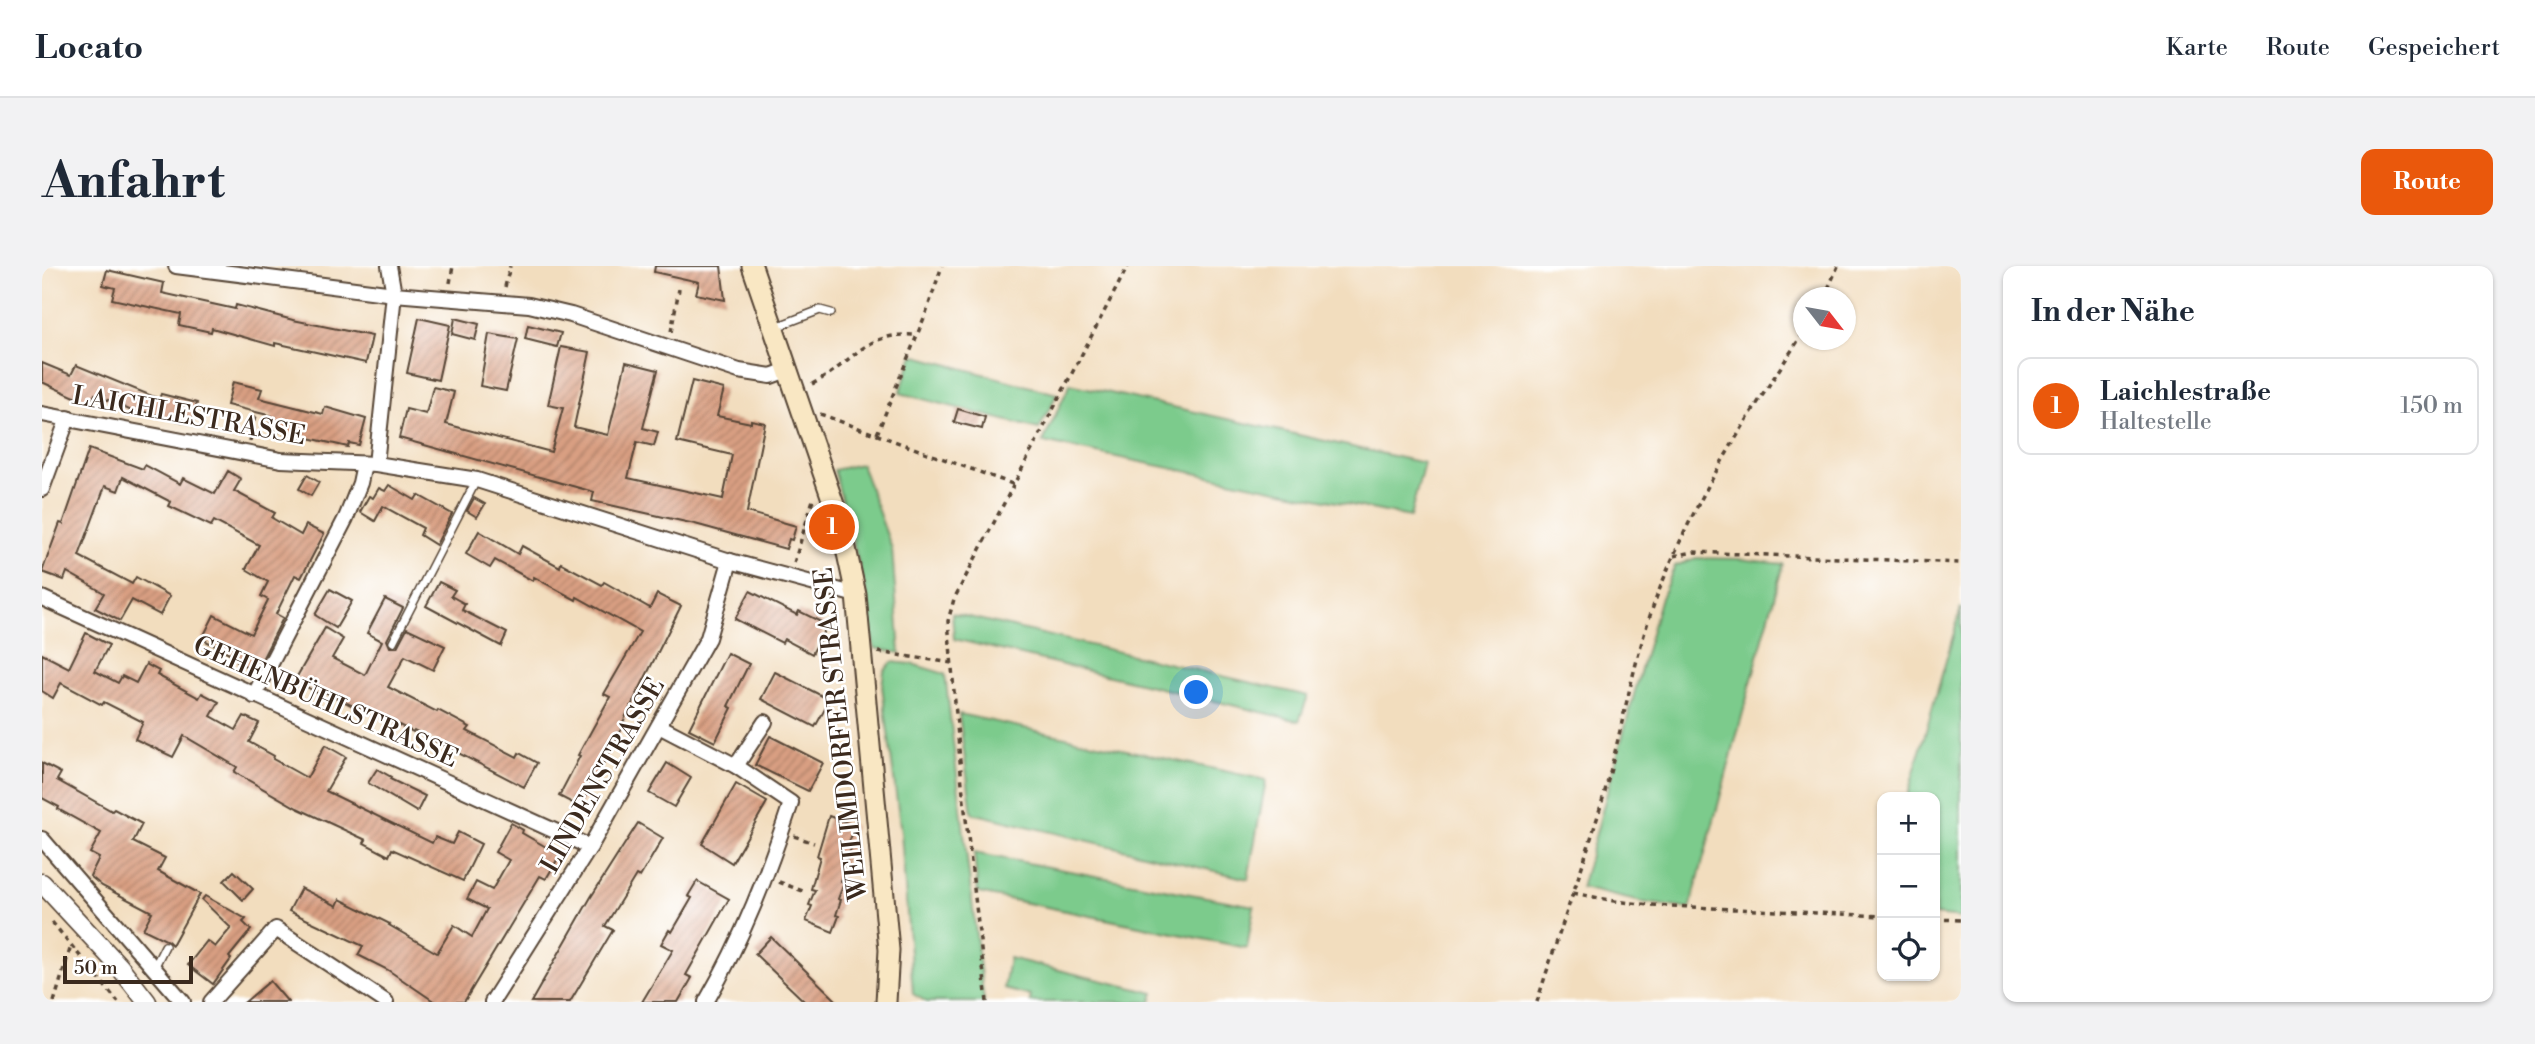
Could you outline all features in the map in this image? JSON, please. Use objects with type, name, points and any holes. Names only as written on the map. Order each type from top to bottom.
[{"type":"main road","name":"WEILIMDORFER STRASSE","points":[[752,266],[841,525],[856,596],[889,950],[886,1002]]},
{"type":"street","points":[[176,266],[394,295],[529,305],[571,315],[739,371],[771,376],[787,370]]},
{"type":"street","points":[[254,696],[346,518],[370,464],[394,295],[389,266]]},
{"type":"street","name":"LAICHLESTRASSE","points":[[42,414],[281,460],[370,464],[477,480],[730,561],[856,596]]},
{"type":"street","points":[[42,489],[68,418]]},
{"type":"street","name":"LINDENSTRASSE","points":[[492,1002],[590,847],[708,638],[730,561]]},
{"type":"street","name":"GEHENBÜHLSTRASSE","points":[[42,598],[590,847]]},
{"type":"street","points":[[736,766],[765,722]]},
{"type":"street","points":[[660,726],[736,766],[791,803],[767,878],[733,956],[706,1002]]},
{"type":"street","points":[[42,839],[183,1002]]},
{"type":"street","points":[[42,883],[119,966],[147,1002]]},
{"type":"street","points":[[212,1002],[276,929],[386,1002]]},
{"type":"lane","points":[[772,329],[820,310],[831,313]]},
{"type":"lane","points":[[393,642],[477,480]]},
{"type":"lane","points":[[154,968],[165,946]]},
{"type":"path","points":[[502,303],[510,266]]},
{"type":"path","points":[[877,434],[942,266]]},
{"type":"path","points":[[987,1002],[962,783],[948,621],[950,611],[1128,266]]},
{"type":"path","points":[[1829,287],[1838,266]]},
{"type":"path","points":[[668,348],[679,289]]},
{"type":"path","points":[[794,393],[823,378],[871,342],[895,334],[916,335]]},
{"type":"path","points":[[1537,1002],[1608,781],[1639,650],[1658,594],[1714,474],[1742,425],[1793,348]]},
{"type":"path","points":[[804,417],[820,414],[1016,485]]},
{"type":"path","points":[[247,453],[255,415]]},
{"type":"path","points":[[789,578],[823,469]]},
{"type":"path","points":[[1674,556],[1694,552],[1961,563]]},
{"type":"path","points":[[863,649],[952,663]]},
{"type":"path","points":[[782,831],[814,843]]},
{"type":"path","points":[[767,878],[803,891]]},
{"type":"path","points":[[1573,892],[1650,905],[1877,916]]},
{"type":"path","points":[[49,918],[118,1002]]},
{"type":"path","points":[[1940,919],[1961,920]]},
{"type":"path","points":[[54,1002],[71,946]]},
{"type":"green space","points":[[913,355],[1057,394],[1039,429],[900,393]]},
{"type":"green space","points":[[1070,384],[1424,463],[1410,517],[1043,442]]},
{"type":"green space","points":[[861,464],[892,549],[900,653],[874,648],[867,595],[834,470]]},
{"type":"green space","points":[[1696,558],[1783,564],[1690,909],[1641,902],[1581,888],[1660,600],[1675,566]]},
{"type":"green space","points":[[1961,608],[1961,918],[1940,916],[1940,792],[1908,792]]},
{"type":"green space","points":[[952,613],[1308,696],[1299,721],[954,639]]},
{"type":"green space","points":[[892,662],[912,664],[945,674],[984,1002],[927,1002],[913,994],[901,833],[882,686],[884,671]]},
{"type":"green space","points":[[959,714],[1266,780],[1248,879],[972,813]]},
{"type":"green space","points":[[974,853],[1254,906],[1247,948],[978,893]]},
{"type":"green space","points":[[1009,958],[1154,993],[1151,1002],[1030,1002],[1031,996],[1004,989]]},
{"type":"building","points":[[655,266],[721,266],[725,300],[696,294],[699,282],[654,272]]},
{"type":"building","points":[[107,270],[164,283],[162,293],[235,309],[236,305],[372,336],[366,363],[275,343],[275,346],[212,328],[211,332],[179,325],[181,314],[112,299],[115,288],[103,285]]},
{"type":"building","points":[[419,318],[450,325],[438,380],[407,373]]},
{"type":"building","points":[[455,318],[479,324],[475,340],[452,334]]},
{"type":"building","points":[[528,325],[561,333],[557,347],[525,339]]},
{"type":"building","points":[[489,334],[518,339],[506,391],[480,386]]},
{"type":"building","points":[[561,347],[590,352],[574,427],[608,435],[626,362],[658,370],[643,428],[658,432],[654,446],[637,442],[628,478],[723,499],[732,455],[677,442],[692,381],[724,389],[717,416],[765,423],[747,512],[796,526],[786,549],[695,524],[592,501],[594,492],[399,438],[406,409],[426,414],[433,387],[454,392],[446,424],[551,452],[563,408],[548,405]]},
{"type":"building","points":[[42,363],[71,375],[76,365],[159,399],[161,394],[197,403],[192,424],[140,411],[138,414],[95,394],[90,404],[42,382]]},
{"type":"building","points":[[233,382],[262,389],[259,398],[323,414],[325,407],[366,419],[359,445],[349,443],[348,447],[269,429],[272,416],[227,405]]},
{"type":"building","points":[[958,409],[985,417],[982,429],[954,422]]},
{"type":"building","points":[[89,449],[143,469],[145,465],[180,484],[183,478],[215,494],[228,471],[241,479],[234,491],[275,513],[272,518],[301,535],[306,525],[324,534],[301,578],[295,575],[276,614],[283,618],[256,671],[237,662],[239,658],[202,639],[214,615],[251,634],[268,600],[261,596],[268,582],[246,569],[259,545],[214,521],[211,526],[169,506],[171,502],[123,477],[118,491],[105,486],[79,556],[132,584],[136,577],[170,596],[160,615],[132,600],[120,621],[95,608],[104,593],[67,572],[64,580],[42,572],[60,523],[63,524]]},
{"type":"building","points":[[307,475],[319,482],[311,496],[299,489]]},
{"type":"building","points":[[389,485],[415,500],[418,495],[452,514],[436,545],[420,535],[423,528],[383,506],[375,521],[360,512],[369,496],[373,498],[379,488],[385,491]]},
{"type":"building","points":[[474,498],[485,504],[477,517],[467,511]]},
{"type":"building","points":[[479,531],[518,554],[522,546],[560,567],[561,563],[602,585],[604,582],[650,608],[657,594],[681,606],[623,722],[625,723],[580,807],[559,796],[610,697],[604,694],[640,632],[534,577],[533,581],[495,560],[490,568],[466,554]]},
{"type":"building","points":[[439,582],[455,590],[451,596],[465,604],[462,610],[507,633],[501,646],[426,606]]},
{"type":"building","points":[[330,589],[352,601],[336,628],[315,615]]},
{"type":"building","points":[[750,591],[797,615],[799,611],[827,625],[812,654],[784,639],[782,643],[735,619]]},
{"type":"building","points":[[385,599],[403,608],[387,640],[390,647],[397,647],[407,628],[445,646],[433,670],[405,656],[388,687],[470,727],[467,731],[517,757],[519,753],[537,763],[524,787],[414,730],[413,732],[361,706],[359,709],[321,690],[319,694],[295,680],[325,628],[343,639],[332,658],[365,675],[382,641],[367,633]]},
{"type":"building","points":[[86,633],[109,645],[95,671],[118,683],[122,676],[136,683],[146,664],[159,671],[157,675],[199,698],[202,693],[219,702],[211,716],[236,730],[244,716],[259,723],[249,742],[307,778],[325,745],[346,757],[326,791],[432,843],[435,837],[452,844],[458,832],[481,844],[463,881],[392,849],[389,856],[364,843],[366,840],[297,808],[234,772],[237,767],[184,736],[173,757],[135,739],[143,722],[104,702],[102,705],[61,683],[53,698],[42,691],[42,654],[69,668]]},
{"type":"building","points":[[727,653],[749,664],[728,706],[732,708],[715,742],[689,729]]},
{"type":"building","points":[[775,672],[830,700],[815,727],[761,699]]},
{"type":"building","points":[[770,736],[823,763],[808,791],[755,765]]},
{"type":"building","points":[[42,763],[61,773],[57,780],[112,811],[114,809],[142,824],[133,842],[165,858],[158,871],[200,894],[172,945],[143,929],[152,912],[102,886],[90,876],[99,858],[90,853],[101,833],[42,798]]},
{"type":"building","points":[[667,763],[691,778],[674,807],[649,793]]},
{"type":"building","points":[[377,769],[391,777],[390,779],[425,796],[417,812],[368,783]]},
{"type":"building","points":[[736,784],[767,802],[732,863],[702,844]]},
{"type":"building","points":[[829,816],[855,826],[848,845],[852,846],[844,866],[847,867],[841,882],[844,883],[836,915],[839,916],[833,932],[806,921],[815,890],[811,889],[820,857],[817,856]]},
{"type":"building","points":[[511,823],[523,830],[522,833],[560,855],[546,879],[540,876],[464,1002],[435,1002],[388,970],[358,955],[363,946],[289,911],[301,888],[337,906],[340,899],[390,924],[437,953],[454,925],[472,937],[487,909],[467,899],[476,882],[492,890],[509,860],[495,852]]},
{"type":"building","points":[[638,823],[663,838],[640,877],[636,875],[605,926],[613,930],[570,1002],[531,1002],[591,897]]},
{"type":"building","points":[[234,871],[253,889],[243,900],[224,881]]},
{"type":"building","points":[[697,881],[729,899],[686,975],[692,978],[678,1002],[642,1002],[673,950],[661,944],[669,930],[672,932],[692,898],[688,896]]},
{"type":"building","points":[[205,896],[246,919],[243,922],[251,930],[229,957],[231,959],[213,984],[188,965],[207,941],[215,947],[231,928],[202,900]]},
{"type":"building","points":[[771,937],[838,1002],[805,1002],[755,954]]},
{"type":"building","points":[[270,981],[288,1002],[245,1002]]},
{"type":"place","name":"Laichlestraße","points":[[832,527]]}]
